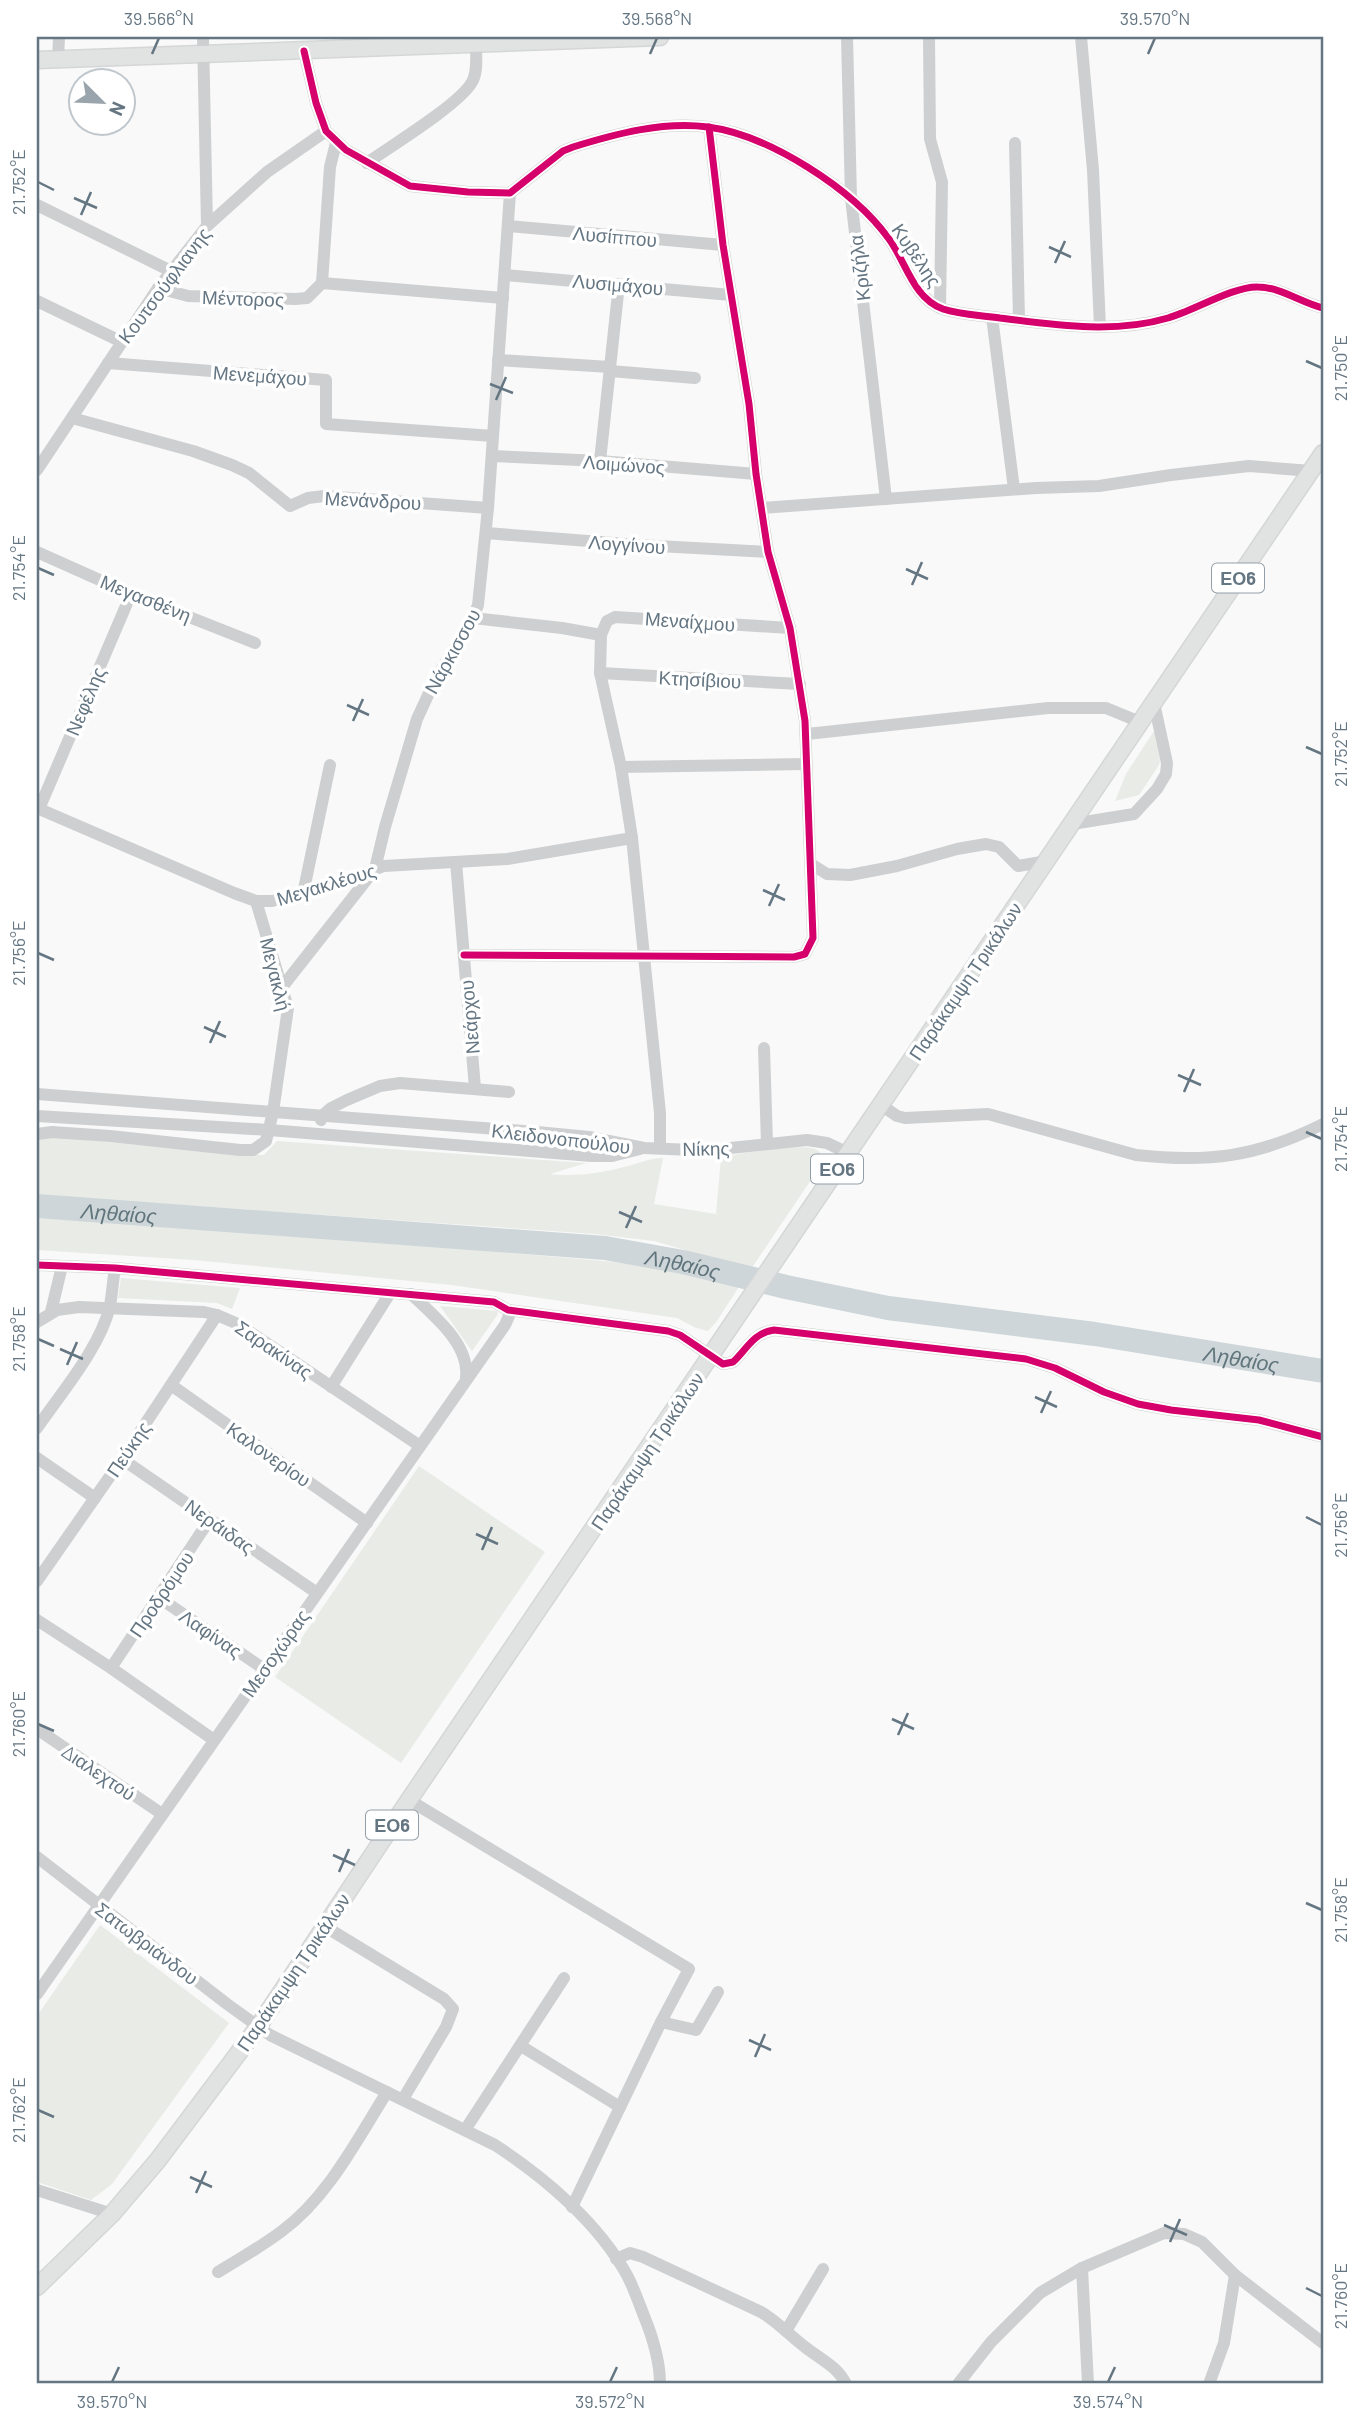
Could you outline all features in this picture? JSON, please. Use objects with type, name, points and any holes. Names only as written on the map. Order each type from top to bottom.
[{"type":"main road","points":[[37,60],[204,55],[285,44],[304,51],[350,43],[428,41],[476,44],[660,37]]},
{"type":"main road","name":"Παράκαμψη Τρικάλων","points":[[37,2287],[112,2214],[158,2160],[258,2027],[409,1800],[1323,453]]},
{"type":"street","points":[[58,60],[59,37]]},
{"type":"street","points":[[203,37],[207,226]]},
{"type":"street","name":"Κριζήλα","points":[[847,37],[851,198],[886,499]]},
{"type":"street","points":[[929,37],[930,139],[942,182],[940,308]]},
{"type":"street","points":[[1081,37],[1093,170],[1100,327]]},
{"type":"street","points":[[367,163],[465,92],[473,81],[476,44]]},
{"type":"street","points":[[304,51],[316,103],[326,131],[336,143],[404,184],[417,188],[510,193]]},
{"type":"street","name":"Κυβέλης","points":[[510,193],[563,151],[573,147],[644,130],[677,126],[709,127],[737,134],[794,160],[851,198],[890,239],[918,290],[940,308],[992,317],[1100,327],[1160,321],[1244,289],[1258,287],[1323,308]]},
{"type":"street","points":[[464,954],[794,957],[805,954],[813,938],[805,764],[807,734],[790,628],[768,552],[749,404],[723,246],[709,127]]},
{"type":"street","name":"Κουτσούφλιανης","points":[[39,463],[158,288],[207,226],[267,172],[326,131]]},
{"type":"street","points":[[336,143],[330,167],[322,283],[503,298]]},
{"type":"street","points":[[1015,143],[1019,320]]},
{"type":"street","name":"Νάρκισσου","points":[[283,986],[375,869],[384,827],[417,719],[435,680],[473,618],[480,596],[510,193]]},
{"type":"street","points":[[37,205],[171,271]]},
{"type":"street","name":"Λυσίππου","points":[[508,226],[723,246]]},
{"type":"street","name":"Λυσιμάχου","points":[[505,275],[731,295]]},
{"type":"street","name":"Μέντορος","points":[[158,288],[188,296],[295,299],[307,298],[322,283]]},
{"type":"street","points":[[600,461],[619,284]]},
{"type":"street","points":[[37,301],[122,342]]},
{"type":"street","points":[[992,317],[1014,489]]},
{"type":"street","points":[[498,360],[695,378]]},
{"type":"street","name":"Μενεμάχου","points":[[108,363],[326,380],[326,424],[493,436]]},
{"type":"street","name":"Μενάνδρου","points":[[72,418],[193,451],[232,465],[249,473],[290,506],[308,498],[324,496],[488,508]]},
{"type":"street","name":"Λοιμώνος","points":[[492,456],[600,461],[756,474]]},
{"type":"street","points":[[761,508],[1014,489],[1107,486],[1249,466],[1311,471]]},
{"type":"street","name":"Λογγίνου","points":[[486,533],[768,552]]},
{"type":"street","name":"Μεγασθένη","points":[[37,552],[131,594],[256,643]]},
{"type":"street","name":"Νεφέλης","points":[[38,808],[131,594]]},
{"type":"street","name":"Μεναίχμου","points":[[600,635],[607,621],[615,617],[790,628]]},
{"type":"street","points":[[473,618],[600,635],[600,673],[621,767],[632,838],[660,1113],[660,1148]]},
{"type":"street","name":"Κτησίβιου","points":[[600,673],[800,684]]},
{"type":"street","points":[[1072,824],[1134,814],[1157,789],[1166,774],[1167,763],[1154,703]]},
{"type":"street","points":[[807,734],[1048,708],[1106,708],[1140,722]]},
{"type":"street","points":[[621,767],[805,764]]},
{"type":"street","points":[[303,894],[330,765]]},
{"type":"street","name":"Μεγακλέους","points":[[38,808],[256,901],[272,901],[303,894],[375,869],[403,864],[521,857],[632,838]]},
{"type":"street","points":[[811,864],[827,874],[850,875],[986,844],[999,847],[1018,866],[1047,861]]},
{"type":"street","name":"Νεάρχου","points":[[456,862],[475,1088]]},
{"type":"street","name":"Μεγακλή","points":[[256,901],[283,986],[288,1013],[269,1130]]},
{"type":"street","points":[[764,1048],[767,1144]]},
{"type":"street","points":[[319,1135],[322,1116],[331,1108],[380,1086],[400,1083],[509,1092]]},
{"type":"street","name":"Κλειδονοπούλου","points":[[37,1094],[589,1137],[644,1148]]},
{"type":"street","points":[[881,1105],[905,1118],[988,1114],[1124,1152],[1158,1157],[1206,1158],[1253,1152],[1323,1124]]},
{"type":"street","points":[[42,1116],[52,1132]]},
{"type":"street","name":"Κλειδονοπούλου","points":[[42,1116],[269,1130],[591,1156],[612,1156],[644,1148]]},
{"type":"street","points":[[37,1134],[52,1132],[253,1150],[266,1141],[269,1130]]},
{"type":"street","name":"Νίκης","points":[[644,1148],[721,1149],[817,1141],[836,1146],[848,1153]]},
{"type":"street","points":[[37,1265],[115,1268],[494,1303],[508,1310],[653,1327],[680,1335],[723,1364],[729,1364],[739,1357],[757,1336],[774,1330],[995,1354],[1040,1362],[1104,1392],[1138,1404],[1259,1420],[1323,1437]]},
{"type":"street","points":[[37,1322],[51,1312],[62,1266]]},
{"type":"street","points":[[37,1428],[90,1351],[110,1308],[115,1268]]},
{"type":"street","points":[[331,1387],[390,1293]]},
{"type":"street","points":[[411,1294],[449,1332],[468,1365],[466,1381]]},
{"type":"street","name":"Σαρακίνας","points":[[51,1312],[69,1307],[217,1315],[238,1324],[420,1446]]},
{"type":"street","name":"Μεσοχώρας","points":[[38,1988],[507,1322],[508,1310]]},
{"type":"street","name":"Πεύκης","points":[[37,1581],[217,1315]]},
{"type":"street","name":"Καλονερίου","points":[[171,1385],[367,1523]]},
{"type":"street","points":[[37,1458],[95,1498]]},
{"type":"street","name":"Νεράιδας","points":[[122,1458],[317,1593]]},
{"type":"street","name":"Προδρόμου","points":[[111,1668],[211,1520]]},
{"type":"street","name":"Λαφίνας","points":[[158,1597],[264,1670]]},
{"type":"street","points":[[37,1620],[214,1740]]},
{"type":"street","name":"Διαλεχτού","points":[[37,1729],[162,1814]]},
{"type":"street","points":[[409,1800],[690,1969],[661,2022],[572,2207]]},
{"type":"street","name":"Σατωβριάνδου","points":[[37,1857],[258,2027],[495,2145],[529,2167],[572,2207],[606,2245],[627,2276],[653,2337],[660,2384]]},
{"type":"street","points":[[324,1926],[444,1999],[453,2009],[446,2027],[403,2099]]},
{"type":"street","points":[[465,2130],[564,1978]]},
{"type":"street","points":[[661,2022],[692,2031],[698,2029],[718,1992]]},
{"type":"street","points":[[521,2046],[620,2107]]},
{"type":"street","points":[[218,2272],[284,2230],[311,2204],[345,2160],[387,2092]]},
{"type":"street","points":[[37,2190],[112,2214]]},
{"type":"street","points":[[958,2384],[991,2342],[1040,2293],[1082,2268],[1150,2238],[1173,2232],[1202,2242],[1235,2275],[1323,2343]]},
{"type":"street","points":[[616,2259],[630,2253],[643,2257],[761,2312],[834,2367],[846,2384]]},
{"type":"street","points":[[1082,2268],[1088,2384]]},
{"type":"street","points":[[786,2331],[823,2269]]},
{"type":"street","points":[[1209,2384],[1224,2343],[1235,2275]]},
{"type":"shaded area","points":[[1154,731],[1159,765],[1139,795],[1115,801],[1126,774]]},
{"type":"shaded area","points":[[55,1137],[231,1154],[264,1155],[277,1141],[586,1163],[550,1174],[559,1175],[597,1173],[663,1158],[654,1204],[716,1214],[721,1157],[799,1147],[817,1150],[820,1153],[821,1165],[751,1269],[654,1241],[595,1234],[37,1195],[37,1138]]},
{"type":"shaded area","points":[[37,1218],[302,1235],[615,1262],[678,1269],[740,1285],[708,1331],[677,1318],[452,1285],[194,1260],[37,1250]]},
{"type":"shaded area","points":[[121,1278],[240,1288],[232,1309],[217,1303],[118,1298]]},
{"type":"shaded area","points":[[440,1306],[497,1311],[498,1314],[472,1351]]},
{"type":"shaded area","points":[[419,1466],[545,1552],[401,1763],[275,1677]]},
{"type":"shaded area","points":[[100,1925],[229,2023],[112,2184],[91,2200],[37,2182],[37,2016]]},
{"type":"waterway","name":"Ληθαίος","points":[[37,1206],[605,1248],[683,1262],[888,1308],[1095,1334],[1323,1371]]},
{"type":"cycle path","points":[[304,51],[316,103],[326,131],[346,150],[410,186],[510,193],[563,151],[573,147],[622,133],[657,127],[708,127],[757,141],[808,167],[832,184],[873,220],[895,248],[924,297],[943,309],[964,314],[1084,327],[1127,326],[1168,318],[1237,290],[1258,287],[1323,308]]},
{"type":"cycle path","points":[[464,955],[794,957],[805,954],[813,938],[805,721],[790,628],[768,552],[749,404],[723,245],[709,127]]},
{"type":"cycle path","points":[[37,1265],[115,1268],[494,1302],[508,1310],[668,1331],[680,1335],[723,1364],[733,1362],[755,1338],[774,1330],[1026,1359],[1055,1368],[1104,1392],[1138,1404],[1259,1420],[1323,1437]]}]
